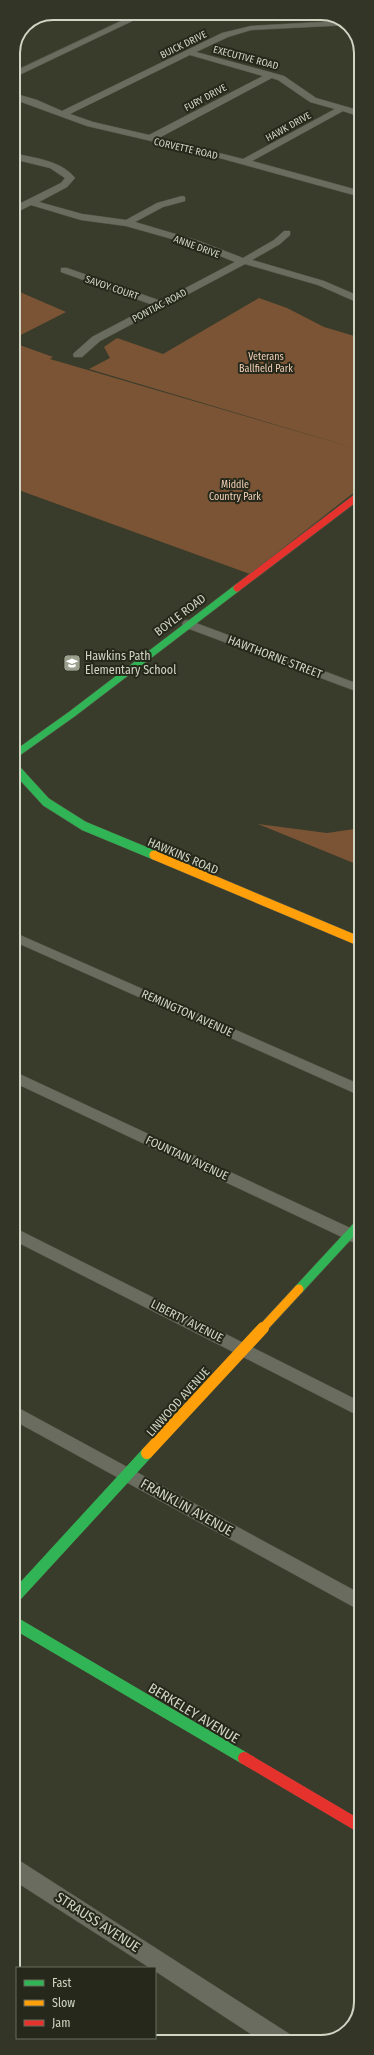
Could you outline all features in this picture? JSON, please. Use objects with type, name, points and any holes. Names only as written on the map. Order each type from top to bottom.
[{"type":"street","points":[[20,72],[130,20]]},
{"type":"street","name":"BUICK DRIVE","points":[[62,115],[225,35],[251,28],[334,24]]},
{"type":"street","name":"EXECUTIVE ROAD","points":[[190,53],[271,74],[288,82],[301,93],[313,100],[354,112]]},
{"type":"street","name":"FURY DRIVE","points":[[149,139],[271,74]]},
{"type":"street","name":"CORVETTE ROAD","points":[[20,98],[34,102],[62,115],[354,192]]},
{"type":"street","name":"HAWK DRIVE","points":[[244,162],[343,108]]},
{"type":"street","points":[[20,158],[60,169],[70,178],[64,184],[20,207]]},
{"type":"street","points":[[127,223],[160,205],[182,199]]},
{"type":"street","name":"ANNE DRIVE","points":[[30,202],[81,217],[127,223],[196,243],[244,261],[352,292],[354,294]]},
{"type":"street","name":"PONTIAC ROAD","points":[[78,355],[96,339],[244,261],[276,242],[287,233]]},
{"type":"street","name":"SAVOY COURT","points":[[64,270],[160,304]]},
{"type":"street","name":"BOYLE ROAD","points":[[20,751],[354,499]]},
{"type":"street","name":"HAWTHORNE STREET","points":[[188,624],[354,687]]},
{"type":"street","points":[[20,743],[33,741],[29,755]]},
{"type":"street","points":[[29,770],[37,794]]},
{"type":"street","name":"HAWKINS ROAD","points":[[20,774],[37,794],[62,814],[84,826],[354,939]]},
{"type":"street","points":[[20,786],[37,794]]},
{"type":"street","name":"REMINGTON AVENUE","points":[[20,939],[354,1088]]},
{"type":"street","name":"FOUNTAIN AVENUE","points":[[20,1079],[354,1238]]},
{"type":"street","name":"LIBERTY AVENUE","points":[[20,1237],[354,1406]]},
{"type":"street","name":"LINWOOD AVENUE","points":[[20,1591],[242,1349],[354,1239]]},
{"type":"street","name":"FRANKLIN AVENUE","points":[[20,1416],[354,1599]]},
{"type":"street","name":"BERKELEY AVENUE","points":[[20,1626],[354,1823]]},
{"type":"street","name":"STRAUSS AVENUE","points":[[20,1873],[272,2035]]},
{"type":"green space","points":[[20,292],[66,312],[20,335]]},
{"type":"green space","name":"Veterans Ballfield Park","points":[[259,298],[287,308],[324,327],[354,336],[354,448],[89,369],[110,358],[104,347],[117,338],[163,354]]},
{"type":"green space","name":"Middle Country Park","points":[[20,345],[53,357],[50,359],[354,448],[354,492],[250,574],[20,491]]},
{"type":"green space","points":[[258,824],[327,833],[354,829],[354,863]]},
{"type":"traffic: fast","points":[[20,751],[72,714],[237,588]]},
{"type":"traffic: fast","points":[[20,774],[46,802],[84,826],[154,855]]},
{"type":"traffic: fast","points":[[299,1289],[354,1230]]},
{"type":"traffic: fast","points":[[20,1591],[147,1453]]},
{"type":"traffic: fast","points":[[20,1626],[244,1758]]},
{"type":"traffic: slow","points":[[154,855],[354,939]]},
{"type":"traffic: slow","points":[[147,1453],[299,1289]]},
{"type":"traffic: jam","points":[[237,588],[354,499]]},
{"type":"traffic: jam","points":[[244,1758],[354,1823]]},
{"type":"place","name":"Hawkins Path Elementary School","points":[[72,663]]}]
